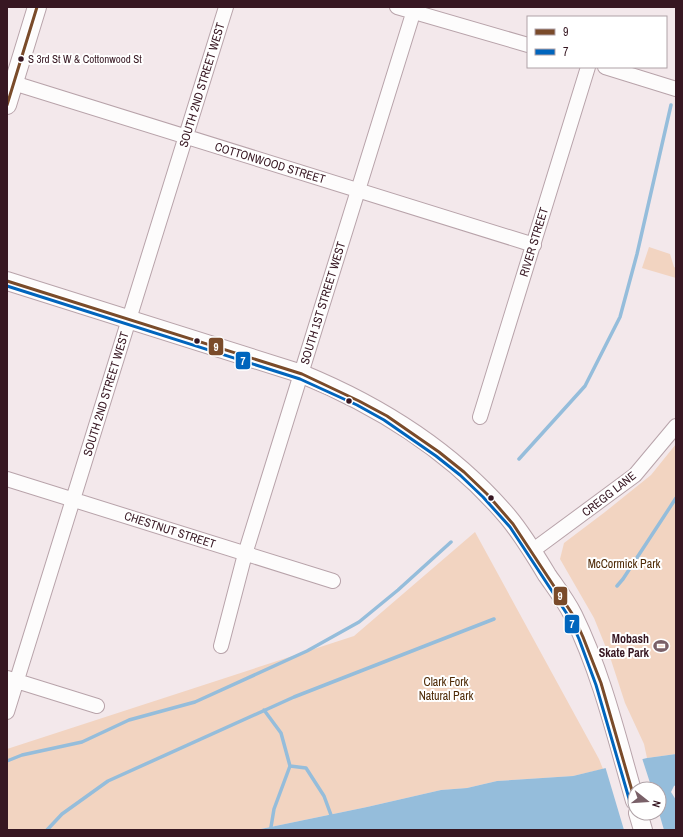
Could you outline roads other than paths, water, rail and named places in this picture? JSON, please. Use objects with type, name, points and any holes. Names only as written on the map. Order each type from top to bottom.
[{"type":"main road","points":[[7,105],[10,82],[37,7]]},
{"type":"main road","points":[[7,281],[302,374],[347,394],[382,412],[445,456],[472,479],[508,518],[573,614],[595,668],[629,781]]},
{"type":"street","name":"SOUTH 2ND STREET WEST","points":[[7,712],[12,679],[73,499],[226,7]]},
{"type":"street","points":[[397,7],[414,9],[527,45]]},
{"type":"street","name":"SOUTH 1ST STREET WEST","points":[[221,646],[246,554],[414,9]]},
{"type":"street","name":"RIVER STREET","points":[[480,417],[588,68]]},
{"type":"street","points":[[608,68],[676,89]]},
{"type":"street","name":"COTTONWOOD STREET","points":[[10,82],[534,245]]},
{"type":"street","name":"CREGG LANE","points":[[532,552],[634,475],[676,426]]},
{"type":"street","name":"CHESTNUT STREET","points":[[7,479],[333,581]]},
{"type":"street","points":[[12,679],[97,706]]},
{"type":"water","points":[[676,754],[676,785],[671,792],[676,800],[676,830],[256,830],[441,790],[467,788],[497,781],[573,776],[647,758]]},
{"type":"waterway","points":[[519,459],[585,386],[620,317],[637,254],[671,105]]},
{"type":"waterway","points":[[617,586],[676,498]]},
{"type":"waterway","points":[[7,761],[22,755],[82,742],[129,720],[195,702],[307,651],[359,622],[398,590],[451,542]]},
{"type":"waterway","points":[[47,830],[62,814],[108,781],[294,697],[494,619]]},
{"type":"waterway","points":[[264,710],[281,733],[290,766],[274,809],[271,827]]},
{"type":"waterway","points":[[290,766],[306,768],[324,796],[331,815]]},
{"type":"place","name":"S 3rd St W & Cottonwood St","points":[[21,59]]},
{"type":"place","name":"Mobash Skate Park","points":[[661,646]]},
{"type":"park label","name":"McCormick Park","points":[[624,564]]},
{"type":"park label","name":"Clark Fork Natural Park","points":[[446,689]]}]
